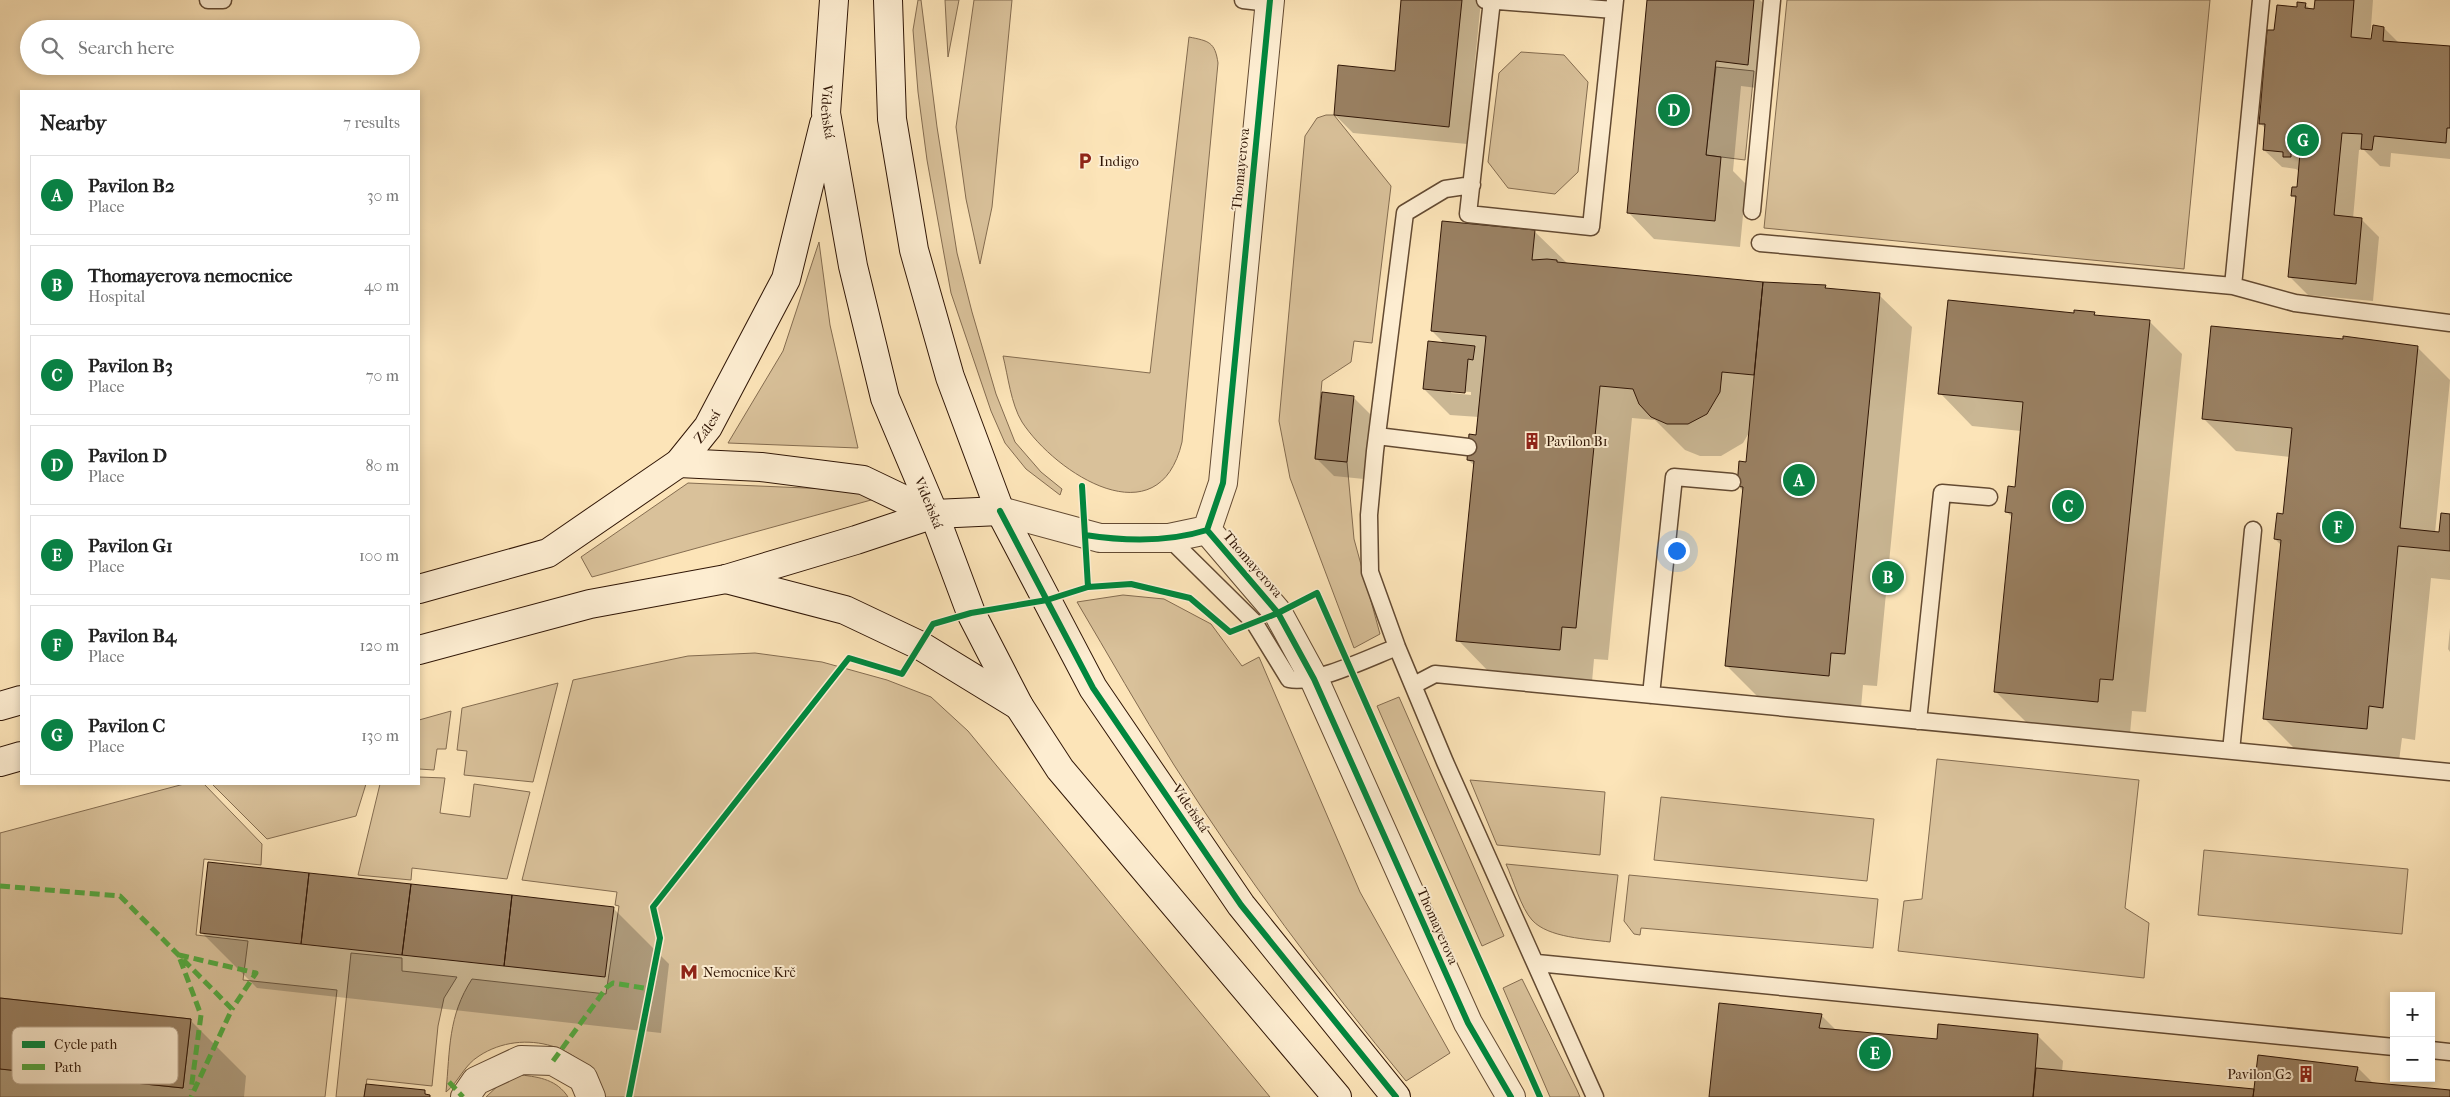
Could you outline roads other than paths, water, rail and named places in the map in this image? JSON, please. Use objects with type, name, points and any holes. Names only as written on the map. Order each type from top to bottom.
[{"type":"main road","name":"Vídeňská","points":[[834,0],[826,113],[853,266],[885,398],[934,514],[971,613],[1019,706],[1060,769],[1337,1097]]},
{"type":"main road","name":"Vídeňská","points":[[888,0],[892,118],[914,250],[950,377],[1000,511],[1093,688],[1241,905],[1396,1097]]},
{"type":"main road","name":"Thomayerova","points":[[1270,1],[1222,483],[1207,530],[1278,613],[1314,678],[1468,1023],[1511,1097]]},
{"type":"main road","name":"Zálesí","points":[[420,589],[548,553],[679,463],[708,427],[786,279],[826,113]]},
{"type":"main road","points":[[679,463],[761,468],[863,480],[934,514]]},
{"type":"main road","points":[[420,650],[590,604],[726,579],[856,540],[934,514],[1000,511],[1100,538],[1170,538],[1207,530]]},
{"type":"main road","points":[[726,579],[845,610],[921,646],[1019,706]]},
{"type":"main road","points":[[0,706],[20,700]]},
{"type":"main road","points":[[0,762],[20,756]]},
{"type":"main road","points":[[466,1097],[476,1081],[521,1060],[553,1061],[583,1078],[591,1097]]},
{"type":"lane","points":[[208,0],[222,0]]},
{"type":"lane","points":[[1243,0],[1270,1]]},
{"type":"lane","points":[[1485,0],[1492,0],[1615,5],[1591,227],[1468,214],[1492,0]]},
{"type":"lane","points":[[1752,211],[1772,0]]},
{"type":"lane","points":[[2233,286],[2261,0]]},
{"type":"lane","points":[[1472,185],[1445,189],[1405,213],[1369,515],[1370,572],[1397,647],[1445,762],[1537,963],[1595,1097]]},
{"type":"lane","points":[[1760,243],[2233,286],[2295,303],[2450,323]]},
{"type":"lane","points":[[1377,436],[1468,447]]},
{"type":"lane","points":[[1651,695],[1674,477],[1732,482]]},
{"type":"lane","points":[[1918,721],[1942,493],[1988,497]]},
{"type":"lane","points":[[2232,752],[2253,530]]},
{"type":"lane","points":[[1170,538],[1254,622],[1289,679],[1299,682],[1314,678],[1397,647]]},
{"type":"lane","points":[[1414,684],[1435,674],[2450,772]]},
{"type":"lane","points":[[1537,963],[2390,1046]]},
{"type":"lane","points":[[2435,1050],[2450,1052]]},
{"type":"place","name":"Pavilon D","points":[[1674,110]]},
{"type":"place","name":"Pavilon C","points":[[2303,140]]},
{"type":"place","name":"Indigo","points":[[1085,161]]},
{"type":"place","name":"Pavilon B1","points":[[1532,441]]},
{"type":"place","name":"Pavilon B2","points":[[1799,480]]},
{"type":"place","name":"Pavilon B3","points":[[2068,506]]},
{"type":"place","name":"Pavilon B4","points":[[2338,527]]},
{"type":"place","name":"Thomayerova nemocnice","points":[[1888,577]]},
{"type":"place","name":"Nemocnice Krč","points":[[689,972]]},
{"type":"place","name":"Pavilon G1","points":[[1875,1053]]},
{"type":"place","name":"Pavilon G2","points":[[2306,1074]]}]
